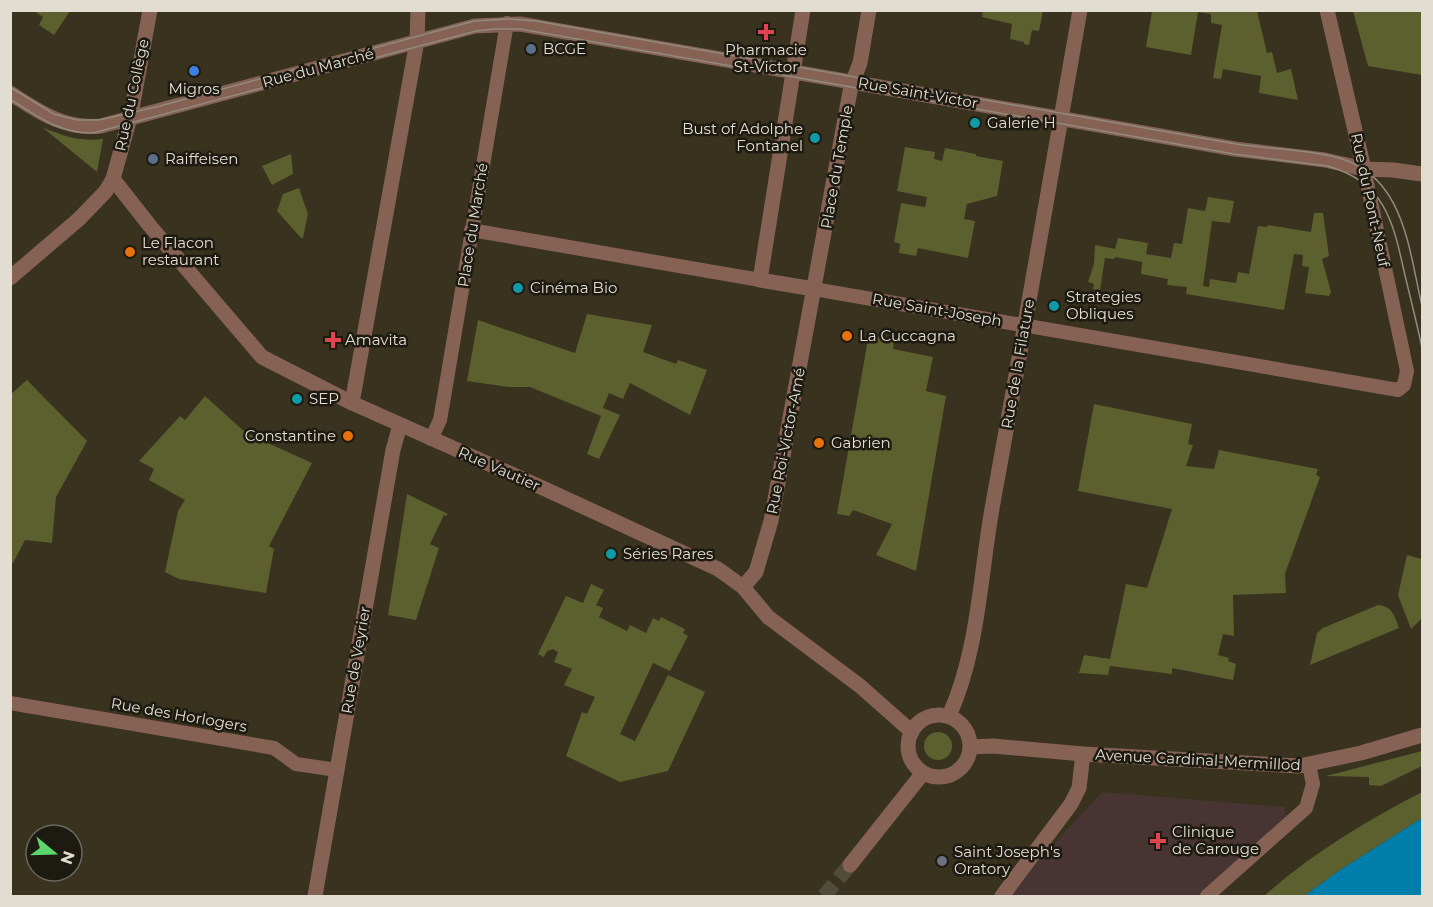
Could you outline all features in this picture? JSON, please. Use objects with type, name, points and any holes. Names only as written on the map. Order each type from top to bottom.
[{"type":"street","name":"Rue du Collège","points":[[113,179],[130,119],[150,10]]},
{"type":"street","points":[[352,403],[417,42],[418,10]]},
{"type":"street","points":[[760,279],[803,10]]},
{"type":"street","name":"Place du Temple","points":[[814,289],[852,82],[860,63],[869,10]]},
{"type":"street","name":"Rue de la Filature","points":[[949,716],[965,677],[969,659],[992,507],[1080,10]]},
{"type":"street","name":"Rue du Pont-Neuf","points":[[1327,10],[1407,371],[1406,380],[1401,389]]},
{"type":"street","name":"Rue du Marché","points":[[10,93],[54,120],[72,126],[91,127],[130,119],[510,17]]},
{"type":"street","name":"Rue Saint-Victor","points":[[510,17],[542,27],[1235,149],[1324,160],[1364,169],[1422,174]]},
{"type":"street","name":"Place du Marché","points":[[431,439],[440,420],[471,230],[510,17]]},
{"type":"street","points":[[10,278],[79,219],[106,191],[113,179]]},
{"type":"street","name":"Rue Vautier","points":[[113,179],[136,210],[256,352],[270,362],[352,403],[718,569],[743,587],[768,617],[860,686],[912,732]]},
{"type":"street","name":"Rue Saint-Joseph","points":[[471,230],[1391,390],[1401,389]]},
{"type":"street","name":"Rue Roi-Victor-Amé","points":[[743,587],[756,572],[771,521],[814,289]]},
{"type":"street","name":"Rue de Veyrier","points":[[315,897],[393,450],[400,425]]},
{"type":"street","name":"Rue des Horlogers","points":[[10,703],[274,748],[296,764],[337,770]]},
{"type":"street","points":[[937,714],[949,716],[960,722],[968,733],[970,747],[968,759],[960,770],[948,776],[935,777],[923,773],[913,763],[909,754],[912,732],[922,720],[930,716],[937,714]]},
{"type":"street","name":"Avenue Cardinal-Mermillod","points":[[970,747],[993,746],[1267,766],[1309,765],[1422,735]]},
{"type":"street","points":[[1002,897],[1071,804],[1079,788],[1083,754]]},
{"type":"street","points":[[1207,897],[1306,808],[1313,784],[1309,765]]},
{"type":"street","points":[[850,865],[923,773]]},
{"type":"shaded area","name":"Clinique de Carouge","points":[[1102,792],[1284,807],[1286,816],[1200,896],[1010,896],[1034,866]]},
{"type":"green space","points":[[983,10],[1043,11],[1039,31],[1032,30],[1029,45],[1010,39],[1012,24],[982,17]]},
{"type":"green space","points":[[34,11],[70,11],[54,35],[39,25],[43,17]]},
{"type":"green space","points":[[1152,11],[1257,11],[1267,53],[1272,52],[1277,73],[1291,69],[1298,100],[1259,93],[1261,76],[1223,69],[1221,79],[1213,78],[1222,25],[1211,23],[1211,14],[1198,12],[1191,55],[1146,47]]},
{"type":"green space","points":[[1353,11],[1422,11],[1422,75],[1368,66]]},
{"type":"green space","points":[[42,127],[72,138],[103,139],[97,172]]},
{"type":"green space","points":[[905,147],[935,152],[934,159],[942,161],[945,148],[1003,161],[997,196],[967,204],[964,219],[975,221],[968,258],[918,248],[916,256],[899,253],[900,244],[894,242],[901,203],[925,207],[927,197],[897,191]]},
{"type":"green space","points":[[291,154],[293,174],[272,185],[262,166]]},
{"type":"green space","points":[[299,188],[308,214],[303,238],[277,211],[283,194]]},
{"type":"green space","points":[[1208,197],[1234,201],[1230,223],[1212,221],[1203,286],[1209,287],[1210,279],[1236,283],[1238,272],[1249,274],[1258,226],[1267,227],[1268,225],[1311,232],[1314,213],[1323,213],[1329,256],[1322,259],[1331,292],[1329,296],[1305,293],[1309,267],[1302,266],[1303,255],[1294,254],[1284,310],[1186,294],[1187,287],[1167,285],[1168,279],[1141,274],[1142,262],[1115,257],[1114,259],[1105,258],[1100,290],[1093,289],[1094,284],[1088,282],[1094,264],[1095,245],[1115,249],[1118,238],[1148,243],[1146,254],[1171,258],[1174,243],[1182,244],[1188,208],[1205,211]]},
{"type":"green space","points":[[587,314],[652,325],[643,352],[676,364],[678,360],[707,370],[690,415],[630,383],[623,399],[609,393],[603,408],[620,415],[599,459],[587,454],[601,416],[530,387],[508,387],[467,381],[478,320],[575,353]]},
{"type":"green space","points":[[869,334],[894,341],[893,349],[933,357],[926,391],[946,396],[916,571],[876,555],[892,524],[853,510],[849,516],[837,514]]},
{"type":"green space","points":[[27,380],[87,441],[56,497],[52,543],[25,540],[13,563],[10,560],[11,394]]},
{"type":"green space","points":[[205,396],[246,433],[312,463],[269,546],[274,549],[266,593],[179,579],[165,572],[178,511],[185,500],[149,480],[154,469],[139,461],[180,416],[185,420]]},
{"type":"green space","points":[[1094,404],[1192,424],[1188,444],[1193,445],[1186,466],[1214,469],[1219,450],[1318,469],[1316,475],[1320,477],[1285,574],[1286,593],[1233,595],[1234,636],[1223,634],[1218,655],[1229,658],[1228,661],[1236,664],[1233,680],[1172,668],[1172,674],[1110,666],[1108,675],[1079,673],[1084,655],[1110,659],[1126,584],[1147,588],[1172,509],[1078,491]]},
{"type":"green space","points":[[407,494],[448,514],[444,515],[430,544],[439,548],[416,620],[388,615]]},
{"type":"green space","points":[[1407,555],[1422,559],[1422,618],[1411,629],[1398,595]]},
{"type":"green space","points":[[591,584],[604,590],[596,605],[603,608],[599,617],[627,631],[630,625],[646,633],[653,618],[659,621],[661,617],[685,629],[683,633],[688,636],[670,671],[653,663],[620,734],[635,741],[668,675],[705,692],[668,771],[620,782],[566,756],[582,712],[587,714],[595,697],[564,685],[572,669],[554,662],[558,652],[553,649],[547,651],[544,657],[538,654],[566,596],[583,603]]},
{"type":"green space","points":[[1378,605],[1390,610],[1399,628],[1310,665],[1317,633],[1323,628]]},
{"type":"green space","points":[[938,732],[948,736],[952,746],[948,756],[938,760],[928,756],[924,746],[928,736]]},
{"type":"green space","points":[[1422,751],[1422,766],[1381,786],[1369,785],[1369,777],[1326,776]]},
{"type":"green space","points":[[1422,792],[1422,818],[1340,870],[1304,896],[1264,896],[1301,866],[1340,839]]},
{"type":"water","points":[[1422,818],[1422,896],[1304,896],[1340,870]]},
{"type":"tunnel","points":[[824,896],[850,865]]},
{"type":"tram line","points":[[10,87],[54,114],[77,120],[99,120],[160,106],[474,21],[509,19],[536,21],[1236,144],[1331,156],[1355,164],[1374,177],[1388,194],[1399,214],[1406,236],[1422,306]]},
{"type":"tram line","points":[[10,99],[59,127],[81,133],[93,133],[476,31],[520,29],[1234,154],[1327,166],[1362,182],[1383,205],[1395,236],[1422,348]]},
{"type":"place","name":"Pharmacie St-Victor","points":[[766,32]]},
{"type":"place","name":"BCGE","points":[[531,49]]},
{"type":"place","name":"Migros","points":[[194,71]]},
{"type":"place","name":"Galerie H","points":[[975,123]]},
{"type":"place","name":"Bust of Adolphe Fontanel","points":[[815,138]]},
{"type":"place","name":"Raiffeisen","points":[[153,159]]},
{"type":"place","name":"Le Flacon restaurant","points":[[130,252]]},
{"type":"place","name":"Cinéma Bio","points":[[518,288]]},
{"type":"place","name":"Strategies Obliques","points":[[1054,306]]},
{"type":"place","name":"La Cuccagna","points":[[847,336]]},
{"type":"place","name":"Amavita","points":[[333,340]]},
{"type":"place","name":"SEP","points":[[297,399]]},
{"type":"place","name":"Constantine","points":[[348,436]]},
{"type":"place","name":"Gabrien","points":[[819,443]]},
{"type":"place","name":"Séries Rares","points":[[611,554]]},
{"type":"place","name":"Clinique de Carouge","points":[[1158,841]]},
{"type":"place","name":"Saint Joseph's Oratory","points":[[942,861]]}]
